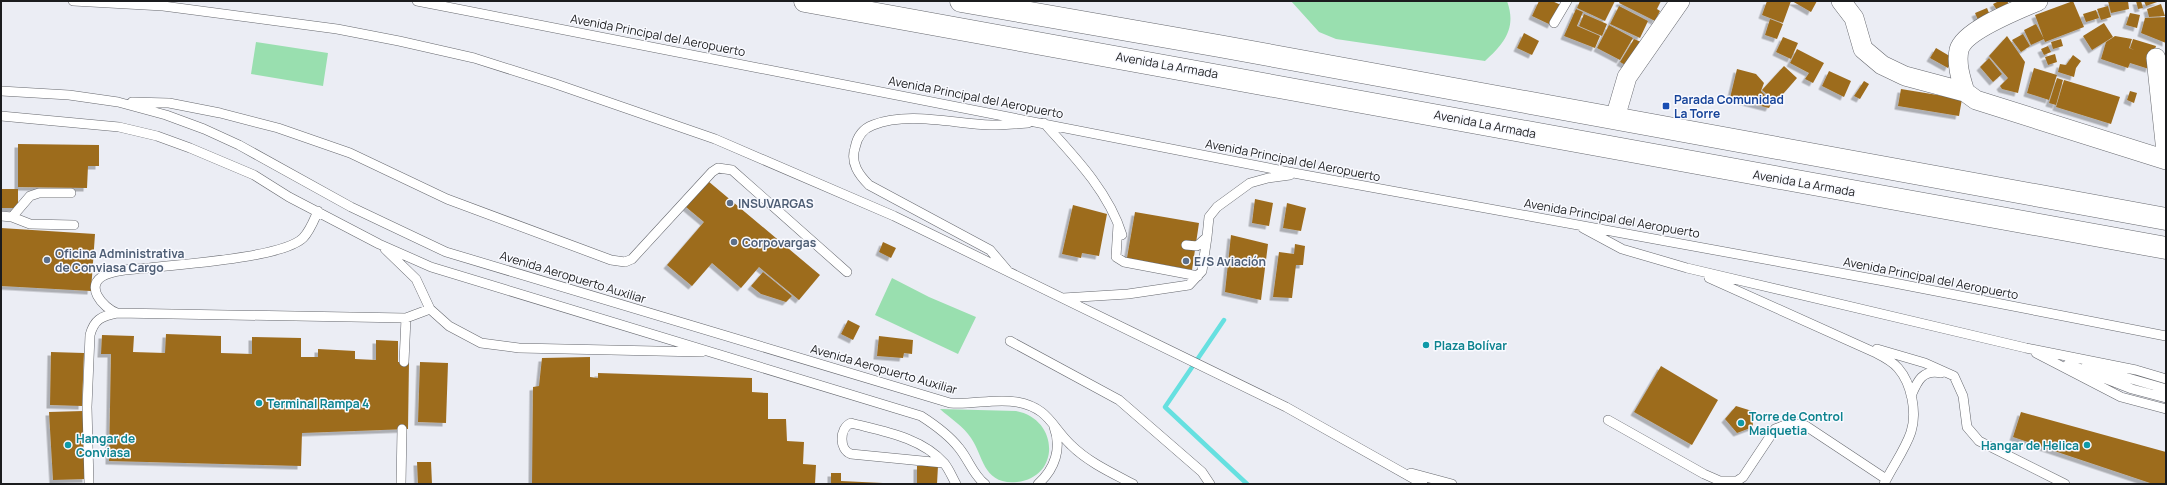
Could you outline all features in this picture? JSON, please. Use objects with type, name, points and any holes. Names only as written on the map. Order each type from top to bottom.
[{"type":"main road","name":"Avenida La Armada","points":[[805,1],[1180,67],[1710,166],[2166,248]]},
{"type":"main road","points":[[962,1],[1615,118],[2166,219]]},
{"type":"street","points":[[1615,118],[1627,77],[1680,1]]},
{"type":"street","points":[[1841,1],[1854,18],[1863,49],[1882,65],[1905,76],[1965,92],[1976,100],[2166,160]]},
{"type":"street","points":[[1965,92],[1959,70],[1959,49],[1968,37],[2003,17],[2038,1]]},
{"type":"street","points":[[2156,58],[2166,152]]},
{"type":"lane","points":[[73,1],[163,6],[252,17],[399,41],[474,58],[553,83],[715,139],[894,216],[1164,349],[1286,407],[1423,484]]},
{"type":"lane","name":"Avenida Principal del Aeropuerto","points":[[417,1],[1299,174],[1877,279],[2166,336]]},
{"type":"lane","points":[[1554,23],[1567,1]]},
{"type":"lane","name":"Avenida Aeropuerto Auxiliar","points":[[1,91],[69,95],[118,102],[166,115],[204,129],[239,145],[351,207],[446,252],[950,402],[963,404],[1002,401],[1018,402],[1034,408],[1052,420],[1071,445],[1098,464],[1133,484]]},
{"type":"lane","points":[[118,102],[169,103],[220,112],[278,128],[350,153],[447,199],[611,260],[625,262],[632,259],[712,172],[718,168],[732,170],[847,272]]},
{"type":"lane","points":[[1,116],[119,127],[157,136],[196,150],[254,175],[289,197],[379,244],[431,267],[921,416],[945,434],[960,449],[978,478],[985,484]]},
{"type":"lane","points":[[1010,273],[990,250],[869,185],[856,170],[854,150],[858,139],[864,130],[884,122],[928,120],[991,125],[1044,123],[1075,157],[1118,221],[1122,235]]},
{"type":"lane","points":[[1062,298],[1128,294],[1190,285],[1202,271],[1209,217],[1217,207],[1250,183],[1268,178],[1299,174]]},
{"type":"lane","points":[[12,217],[30,196],[39,194],[71,193]]},
{"type":"lane","points":[[117,314],[108,310],[99,301],[96,292],[97,282],[102,276],[112,272],[208,261],[273,251],[295,244],[303,238],[318,211]]},
{"type":"lane","points":[[1,216],[12,217],[30,224],[74,225]]},
{"type":"lane","points":[[1118,221],[1115,250],[1116,256],[1124,262],[1198,276]]},
{"type":"lane","points":[[1574,224],[1622,249],[1687,268],[2026,348],[2136,370],[2166,379]]},
{"type":"lane","points":[[1186,245],[1197,246],[1207,237]]},
{"type":"lane","points":[[379,244],[416,279],[430,309],[449,326],[465,336],[481,343],[497,346],[567,350],[713,353]]},
{"type":"lane","points":[[1608,420],[1704,474],[1720,481],[1731,483],[1743,477],[1775,429],[1790,423],[1806,426],[1885,481],[1910,433],[1914,417],[1911,396],[1902,374],[1889,360],[1687,268]]},
{"type":"lane","points":[[89,484],[87,407],[90,335],[97,320],[105,315],[406,318],[430,309]]},
{"type":"lane","points":[[404,362],[406,318]]},
{"type":"lane","points":[[1846,340],[1925,363],[1954,376],[1963,396],[1967,427],[1979,441],[2065,484]]},
{"type":"lane","points":[[1010,341],[1120,400],[1202,472],[1210,484]]},
{"type":"lane","points":[[2026,348],[2166,389]]},
{"type":"lane","points":[[2026,348],[2132,390],[2166,398]]},
{"type":"lane","points":[[2026,348],[2120,398],[2166,409]]},
{"type":"lane","points":[[1911,396],[1918,380],[1925,373],[1934,371],[1954,376]]},
{"type":"lane","points":[[1038,484],[1051,468],[1058,446],[1052,420]]},
{"type":"lane","points":[[943,463],[846,453],[844,449],[843,434],[847,426],[851,423],[892,433],[927,450],[943,463],[956,484]]},
{"type":"lane","points":[[401,484],[402,429]]},
{"type":"lane","points":[[1400,470],[1452,484]]},
{"type":"green space","points":[[1291,1],[1507,1],[1510,11],[1510,19],[1507,35],[1503,42],[1485,61],[1336,39],[1319,32]]},
{"type":"green space","points":[[256,42],[328,53],[323,86],[251,74]]},
{"type":"green space","points":[[892,278],[929,297],[976,317],[958,354],[875,315]]},
{"type":"green space","points":[[940,409],[1016,411],[1030,416],[1040,425],[1047,436],[1049,448],[1047,459],[1041,470],[1031,478],[1017,482],[1006,482],[997,479],[986,468],[968,434],[961,426]]},
{"type":"building","points":[[1539,1],[1552,1],[1561,5],[1551,25],[1532,16]]},
{"type":"building","points":[[1580,1],[1615,1],[1605,21],[1577,8]]},
{"type":"building","points":[[1620,1],[1661,1],[1657,9],[1660,11],[1655,21],[1619,3]]},
{"type":"building","points":[[1767,1],[1791,1],[1783,23],[1762,15]]},
{"type":"building","points":[[1792,1],[1817,1],[1811,12]]},
{"type":"building","points":[[1999,1],[2007,1],[2010,6],[1999,13],[1993,4]]},
{"type":"building","points":[[2073,1],[2084,27],[2045,42],[2035,15]]},
{"type":"building","points":[[2108,1],[2128,1],[2129,9],[2111,13]]},
{"type":"building","points":[[2136,1],[2141,1],[2143,8],[2138,9]]},
{"type":"building","points":[[2144,1],[2160,1],[2146,6]]},
{"type":"building","points":[[2161,4],[2165,16],[2149,17],[2147,9]]},
{"type":"building","points":[[1619,6],[1648,21],[1640,38],[1610,24]]},
{"type":"building","points":[[2108,6],[2111,17],[2101,20],[2097,9]]},
{"type":"building","points":[[1987,8],[1991,18],[1979,22],[1975,13]]},
{"type":"building","points":[[1576,9],[1583,12],[1577,26],[1600,36],[1595,48],[1564,36]]},
{"type":"building","points":[[2096,10],[2099,18],[2086,22],[2083,14]]},
{"type":"building","points":[[2130,13],[2140,15],[2137,28],[2126,25]]},
{"type":"building","points":[[1584,14],[1607,24],[1602,36],[1579,26]]},
{"type":"building","points":[[2166,17],[2166,43],[2141,33],[2145,18]]},
{"type":"building","points":[[1770,19],[1783,24],[1777,39],[1765,35]]},
{"type":"building","points":[[2104,23],[2113,37],[2092,50],[2083,36]]},
{"type":"building","points":[[2036,24],[2044,39],[2031,45],[2024,30]]},
{"type":"building","points":[[1609,25],[1633,38],[1620,60],[1597,48]]},
{"type":"building","points":[[1524,33],[1539,41],[1532,55],[1517,48]]},
{"type":"building","points":[[2023,34],[2030,46],[2021,52],[2012,40]]},
{"type":"building","points":[[2007,36],[2025,62],[2018,93],[2002,89],[2000,86],[2008,78],[1989,56]]},
{"type":"building","points":[[2115,36],[2132,39],[2129,48],[2134,50],[2130,48],[2133,39],[2156,46],[2149,69],[2130,63],[2128,68],[2101,59],[2106,42]]},
{"type":"building","points":[[1783,37],[1798,43],[1791,59],[1776,52]]},
{"type":"building","points":[[1634,39],[1641,42],[1629,67],[1620,62]]},
{"type":"building","points":[[2061,39],[2063,46],[2053,49],[2051,42]]},
{"type":"building","points":[[2048,46],[2051,52],[2044,55],[2041,49]]},
{"type":"building","points":[[1936,48],[1953,58],[1948,68],[1930,58]]},
{"type":"building","points":[[1797,49],[1824,63],[1813,83],[1805,79],[1809,73],[1790,63]]},
{"type":"building","points":[[2055,54],[2057,62],[2048,65],[2045,57]]},
{"type":"building","points":[[2073,55],[2081,61],[2076,68],[2074,77],[2058,72],[2060,64],[2066,65]]},
{"type":"building","points":[[1989,58],[2002,74],[1993,82],[1980,67]]},
{"type":"building","points":[[1784,66],[1797,78],[1776,102],[1762,90]]},
{"type":"building","points":[[2034,68],[2057,75],[2049,100],[2027,93]]},
{"type":"building","points":[[1737,69],[1756,74],[1764,83],[1761,91],[1772,102],[1769,108],[1730,98]]},
{"type":"building","points":[[1829,71],[1851,81],[1844,97],[1822,86]]},
{"type":"building","points":[[2057,78],[2063,80],[2056,105],[2049,103]]},
{"type":"building","points":[[2064,80],[2120,97],[2111,124],[2056,107]]},
{"type":"building","points":[[1864,81],[1869,84],[1860,99],[1854,96]]},
{"type":"building","points":[[1901,89],[1962,99],[1959,116],[1898,106]]},
{"type":"building","points":[[2130,91],[2137,93],[2134,103],[2127,100]]},
{"type":"building","points":[[18,144],[99,145],[99,166],[88,166],[87,188],[18,187]]},
{"type":"building","name":"Corpovargas","points":[[708,181],[820,275],[799,300],[759,267],[741,288],[712,263],[692,286],[667,265],[704,222],[686,207]]},
{"type":"building","points":[[1,189],[18,189],[18,208],[1,208]]},
{"type":"building","points":[[1255,199],[1273,203],[1269,226],[1252,223]]},
{"type":"building","points":[[1287,203],[1306,208],[1301,231],[1283,228]]},
{"type":"building","points":[[1073,205],[1107,214],[1099,256],[1082,253],[1081,258],[1062,254]]},
{"type":"building","points":[[1135,212],[1199,223],[1192,270],[1127,258]]},
{"type":"building","name":"Oficina Administrativa de Conviasa Cargo","points":[[1,228],[95,234],[91,291],[1,286]]},
{"type":"building","points":[[1231,235],[1268,244],[1261,300],[1225,292]]},
{"type":"building","points":[[883,242],[896,248],[891,258],[879,252]]},
{"type":"building","points":[[1295,244],[1305,246],[1303,265],[1296,265],[1292,298],[1273,297],[1279,252],[1294,254]]},
{"type":"building","points":[[763,272],[792,296],[786,302],[761,294],[751,286]]},
{"type":"building","points":[[848,320],[860,326],[853,340],[841,334]]},
{"type":"building","name":"Terminal Rampa 4","points":[[166,334],[221,336],[221,353],[252,354],[252,337],[301,338],[301,357],[318,357],[318,349],[355,351],[355,359],[376,360],[376,340],[398,341],[398,362],[409,362],[408,429],[302,433],[301,466],[109,461],[111,354],[101,354],[102,335],[134,336],[133,352],[165,353]]},
{"type":"building","points":[[879,336],[913,340],[912,354],[904,353],[903,358],[877,356]]},
{"type":"building","name":"Hangar de Conviasa","points":[[51,352],[84,353],[82,406],[50,405]]},
{"type":"building","points":[[590,357],[590,377],[598,378],[598,373],[752,378],[752,392],[768,393],[768,419],[786,419],[787,441],[804,442],[803,464],[816,465],[815,484],[532,484],[533,387],[539,386],[542,358]]},
{"type":"building","points":[[420,362],[448,363],[446,423],[418,422]]},
{"type":"building","points":[[1661,366],[1718,400],[1692,445],[1634,412]]},
{"type":"building","name":"Torre de Control Maiquetia","points":[[1736,406],[1752,411],[1753,427],[1737,433],[1725,419]]},
{"type":"building","name":"Hangar de Conviasa","points":[[83,411],[86,479],[53,480],[49,412]]},
{"type":"building","name":"Hangar de Helica","points":[[2021,412],[2166,452],[2166,484],[2153,484],[2013,437]]},
{"type":"building","points":[[417,462],[431,462],[432,484],[418,484]]},
{"type":"building","points":[[917,466],[938,466],[937,484],[917,484]]},
{"type":"building","points":[[831,473],[841,473],[841,481],[904,484],[831,484]]},
{"type":"waterway","points":[[1224,320],[1165,407],[1247,484]]},
{"type":"place","name":"Parada Comunidad La Torre","points":[[1666,106]]},
{"type":"place","name":"INSUVARGAS","points":[[730,203]]},
{"type":"place","name":"Corpovargas","points":[[734,242]]},
{"type":"place","name":"Oficina Administrativa de Conviasa Cargo","points":[[47,260]]},
{"type":"place","name":"E/S Aviación","points":[[1186,261]]},
{"type":"place","name":"Plaza Bolívar","points":[[1426,345]]},
{"type":"place","name":"Terminal Rampa 4","points":[[259,403]]},
{"type":"place","name":"Torre de Control Maiquetia","points":[[1741,423]]},
{"type":"place","name":"Hangar de Conviasa","points":[[68,445]]},
{"type":"place","name":"Hangar de Helica","points":[[2087,445]]}]
